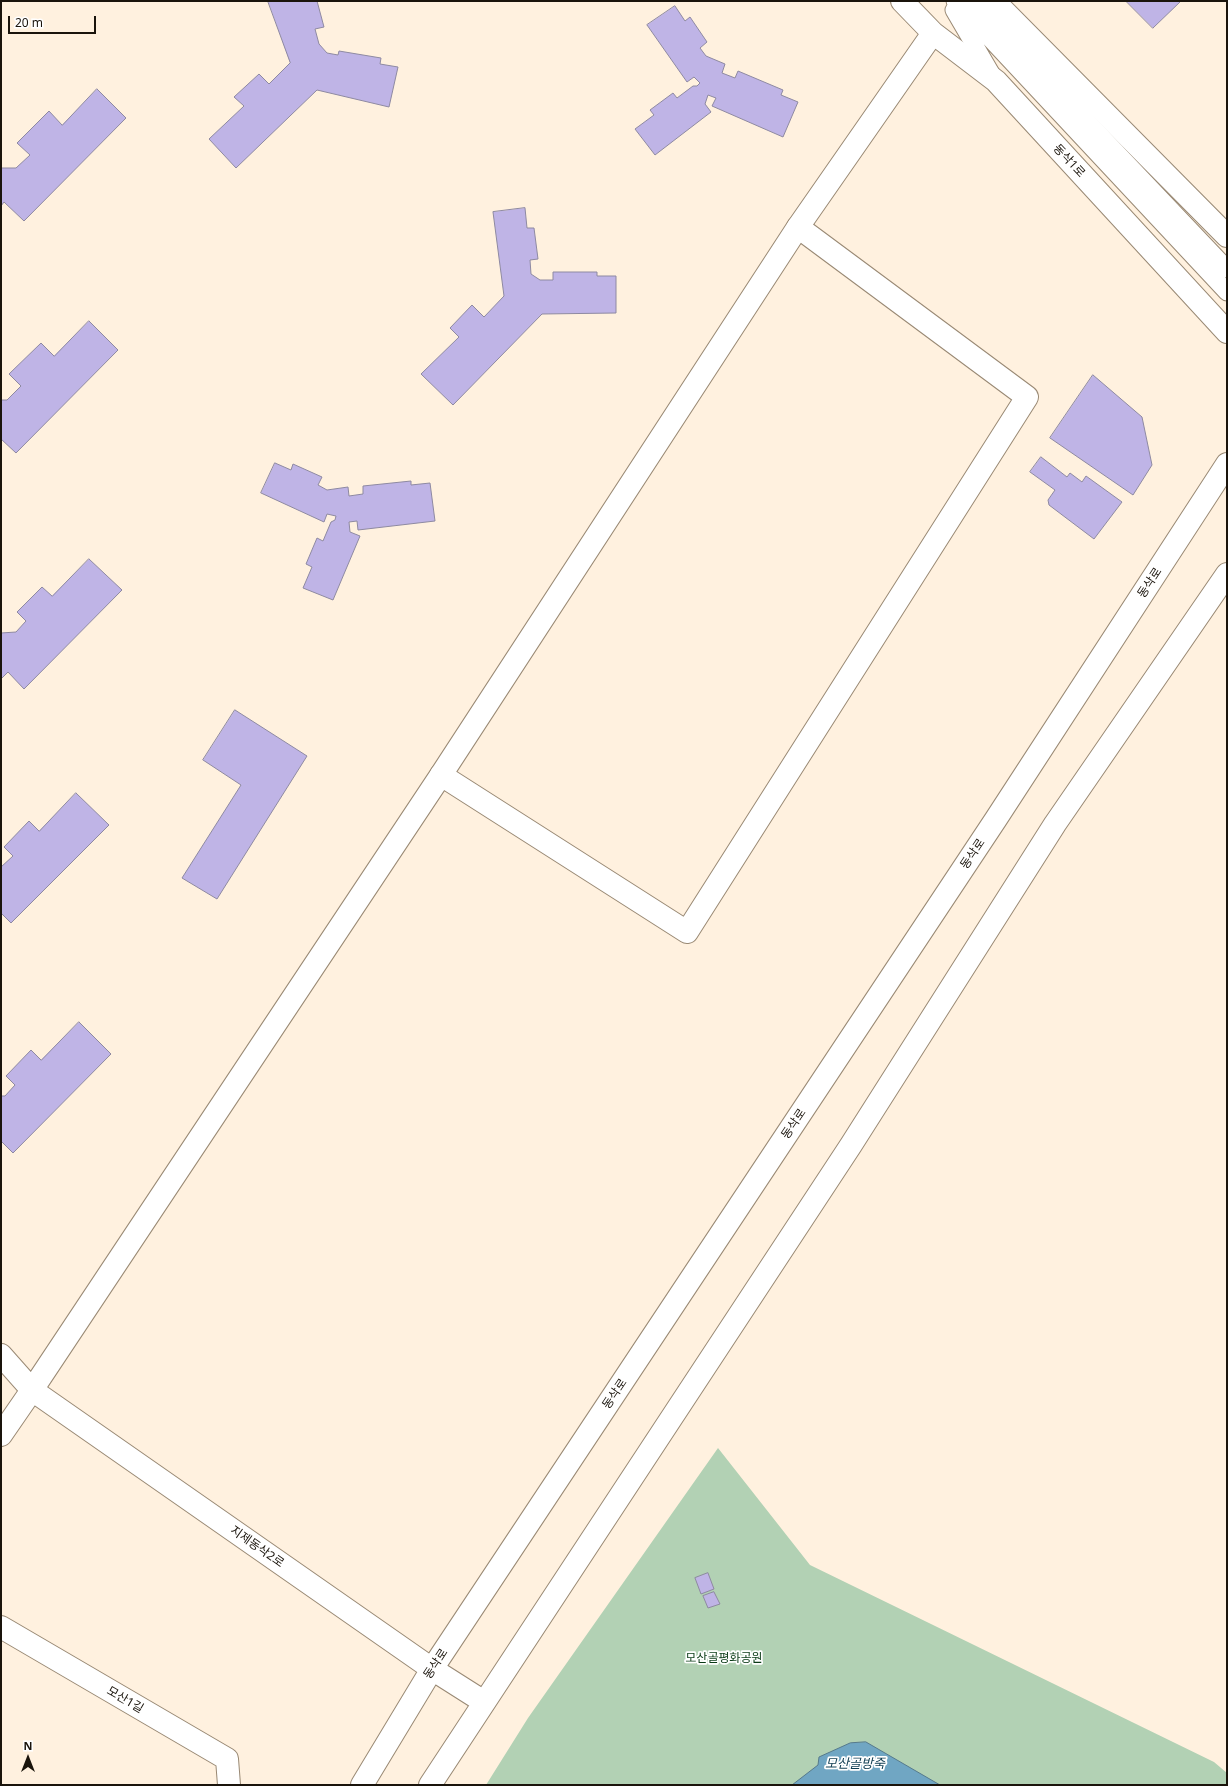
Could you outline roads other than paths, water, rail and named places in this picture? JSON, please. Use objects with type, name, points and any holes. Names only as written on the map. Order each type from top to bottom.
[{"type":"main road","name":"동삭1로","points":[[902,1],[933,33],[996,81],[1227,332]]},
{"type":"main road","points":[[994,1],[1227,236]]},
{"type":"main road","points":[[1,1435],[441,775],[798,227],[933,33]]},
{"type":"main road","points":[[441,775],[686,932],[1027,397],[798,227]]},
{"type":"main road","name":"동삭로","points":[[362,1785],[432,1669],[979,846],[1227,464]]},
{"type":"main road","points":[[430,1785],[851,1145],[1055,824],[1227,574]]},
{"type":"main road","name":"지제동삭2로","points":[[1,1355],[32,1390],[432,1669],[484,1702]]},
{"type":"main road","name":"지제동삭2로","points":[[1,1379],[32,1390]]},
{"type":"main road","name":"모산1길","points":[[1,1627],[227,1759],[229,1785]]},
{"type":"lane","points":[[948,1],[996,81]]},
{"type":"lane","points":[[955,1],[1227,292]]},
{"type":"lane","points":[[972,1],[1227,269]]},
{"type":"water","name":"모산골방죽","points":[[866,1742],[940,1785],[792,1785],[818,1765],[819,1757],[850,1743]]},
{"type":"park label","name":"모산골평화공원","points":[[724,1659]]}]
